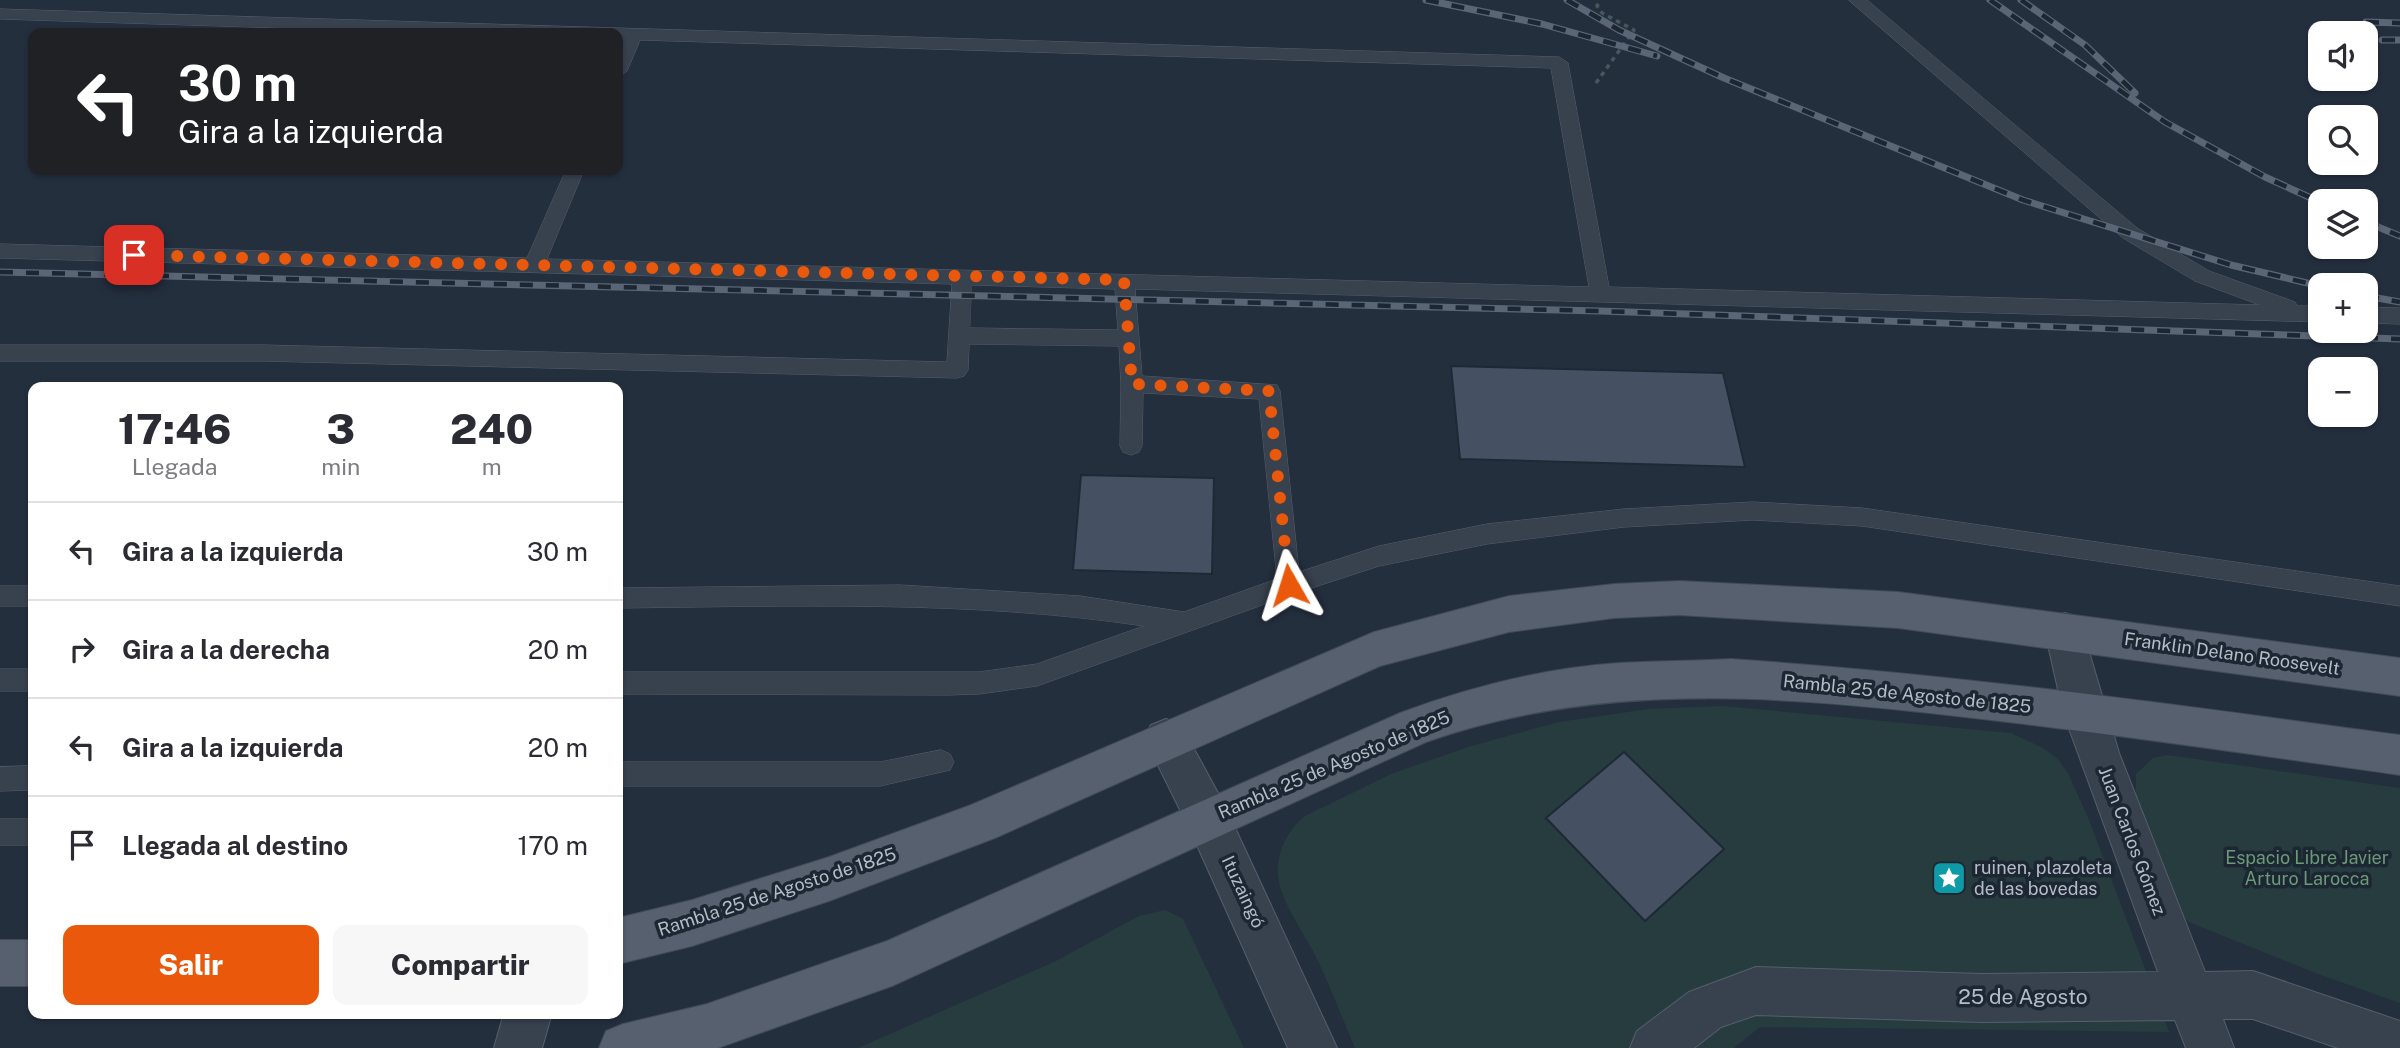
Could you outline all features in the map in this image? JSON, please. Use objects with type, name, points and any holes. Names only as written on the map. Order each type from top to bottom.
[{"type":"main road","name":"Rambla 25 de Agosto de 1825","points":[[623,940],[692,923],[829,879],[979,823],[1374,650],[1509,614],[1614,601],[1716,600],[1898,610],[2065,631]]},
{"type":"main road","name":"Franklin Delano Roosevelt","points":[[2065,631],[2400,677]]},
{"type":"main road","name":"Rambla 25 de Agosto de 1825","points":[[623,1048],[707,1028],[892,963],[1415,727],[1472,707],[1525,695],[1616,682],[1731,677],[1878,688],[2084,712]]},
{"type":"main road","points":[[2084,712],[2400,755]]},
{"type":"main road","points":[[0,963],[28,963]]},
{"type":"street","name":"Juan Carlos Gómez","points":[[2065,631],[2084,712],[2210,1048]]},
{"type":"street","name":"Ituzaingó","points":[[1166,739],[1208,819],[1313,1048]]},
{"type":"street","name":"25 de Agosto","points":[[1654,1048],[1706,1009],[1756,991],[1982,998],[2253,995],[2400,1045]]},
{"type":"street","points":[[518,1048],[526,1019]]},
{"type":"lane","points":[[1857,0],[2130,233],[2202,276],[2308,312]]},
{"type":"lane","points":[[0,14],[444,28]]},
{"type":"lane","points":[[623,34],[1559,63],[1600,294]]},
{"type":"lane","points":[[623,59],[634,34]]},
{"type":"lane","points":[[534,265],[573,175]]},
{"type":"lane","points":[[0,251],[2308,314]]},
{"type":"lane","points":[[0,354],[263,354],[957,370],[962,276]]},
{"type":"lane","points":[[1124,280],[1132,384],[1131,446]]},
{"type":"lane","points":[[2378,315],[2400,316]]},
{"type":"lane","points":[[959,336],[1129,338]]},
{"type":"lane","points":[[1132,384],[1269,391],[1289,585]]},
{"type":"lane","points":[[623,683],[979,683],[1037,675],[1289,585],[1379,556],[1487,534],[1624,518],[1753,511],[1863,517],[2400,596]]},
{"type":"lane","points":[[623,598],[900,595],[1080,606],[1185,622]]},
{"type":"lane","points":[[0,596],[28,596]]},
{"type":"lane","points":[[0,680],[28,680]]},
{"type":"lane","points":[[623,774],[880,774],[941,762]]},
{"type":"lane","points":[[0,779],[28,778]]},
{"type":"lane","points":[[0,832],[28,832]]},
{"type":"path","points":[[1569,122],[1634,30],[1602,13],[1597,6],[1600,0]]},
{"type":"green space","points":[[1723,706],[2011,733],[2043,748],[2057,758],[2068,773],[2089,820],[2169,1032],[1760,1027],[1734,1048],[1355,1048],[1322,970],[1280,887],[1278,868],[1281,851],[1288,835],[1305,816],[1391,774],[1468,747],[1559,722],[1648,709]]},
{"type":"green space","name":"Espacio Libre Javier Arturo Larocca","points":[[2167,755],[2400,788],[2400,1003],[2318,974],[2189,922],[2177,913],[2136,808],[2136,774],[2153,758]]},
{"type":"green space","points":[[1165,910],[1183,919],[1244,1048],[858,1048],[1056,961],[1139,916]]},
{"type":"building","points":[[1451,366],[1723,373],[1745,467],[1460,459]]},
{"type":"building","points":[[1081,475],[1214,478],[1212,574],[1073,570]]},
{"type":"building","points":[[1624,752],[1724,849],[1645,921],[1546,818]]},
{"type":"railway","points":[[1426,0],[1542,24],[1657,56]]},
{"type":"railway","points":[[1567,0],[1619,30],[1724,78],[2023,200],[2231,265],[2308,283]]},
{"type":"railway","points":[[1990,0],[2165,122],[2265,177],[2308,197]]},
{"type":"railway","points":[[2021,0],[2085,45],[2135,93]]},
{"type":"railway","points":[[2378,22],[2400,23]]},
{"type":"railway","points":[[2382,40],[2400,40]]},
{"type":"railway","points":[[2378,227],[2400,236]]},
{"type":"railway","points":[[0,272],[1600,311],[2400,339]]},
{"type":"railway","points":[[2378,298],[2400,302]]},
{"type":"place","name":"ruinen, plazoleta de las bovedas","points":[[1949,878]]},
{"type":"route","points":[[134,255],[1124,280],[1132,384],[1269,391],[1289,585]]}]
